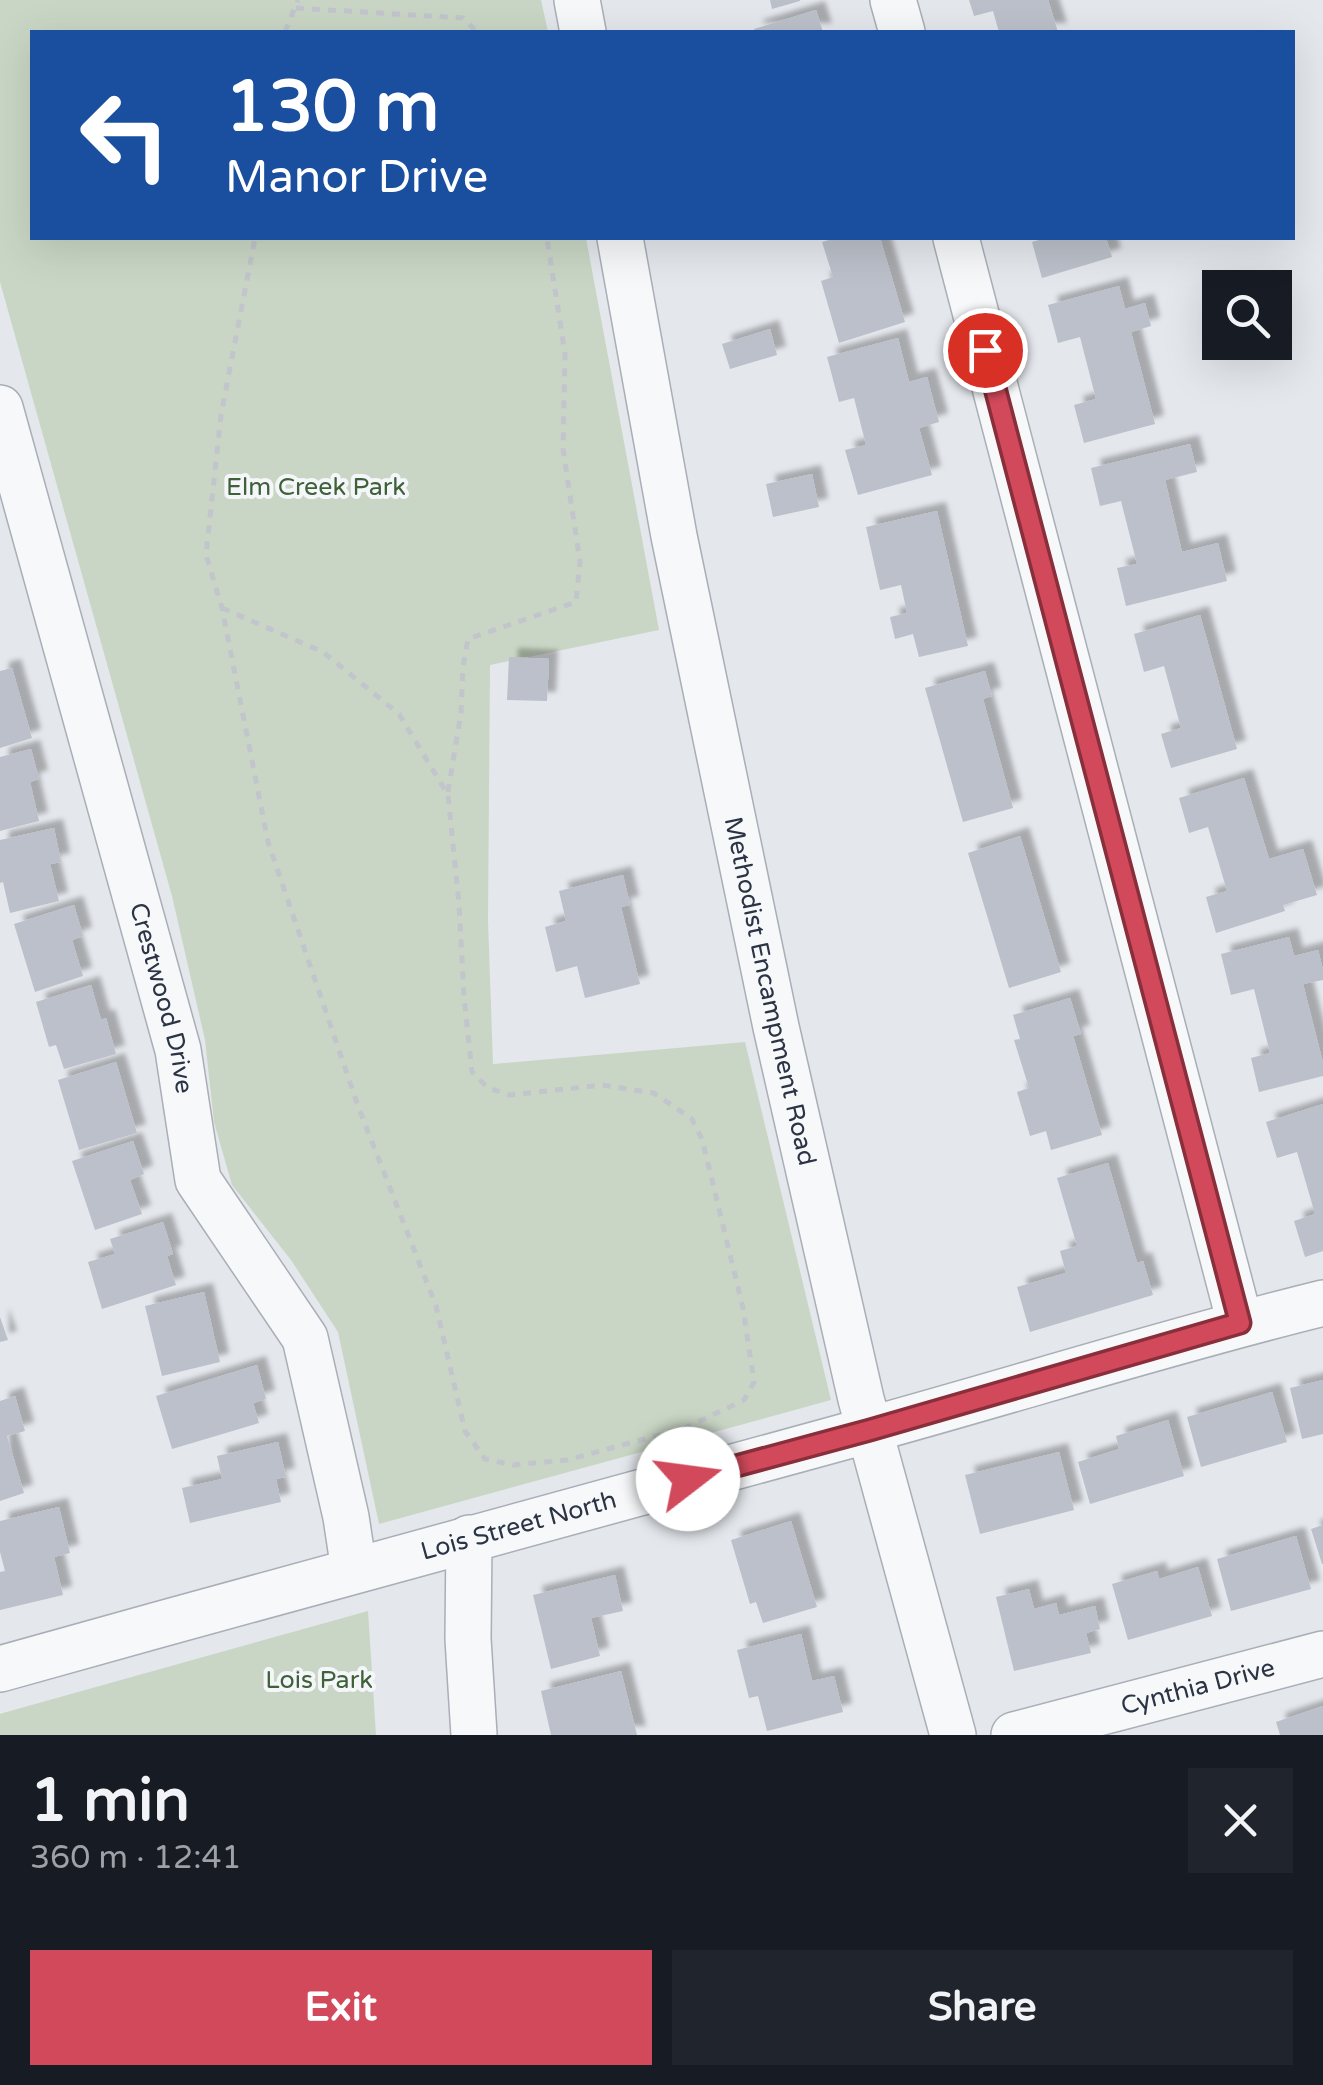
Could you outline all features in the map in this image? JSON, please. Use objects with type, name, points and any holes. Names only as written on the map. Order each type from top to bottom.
[{"type":"street","points":[[577,0],[583,30]]},
{"type":"street","points":[[893,0],[901,30]]},
{"type":"street","name":"Methodist Encampment Road","points":[[620,240],[674,536],[772,1008],[861,1399],[953,1735]]},
{"type":"street","points":[[957,240],[1240,1323]]},
{"type":"street","name":"Crestwood Drive","points":[[0,408],[178,1050],[198,1180],[305,1338],[346,1517],[354,1570]]},
{"type":"street","name":"Lois Street North","points":[[0,1669],[1323,1302]]},
{"type":"street","points":[[469,1538],[468,1640],[474,1735]]},
{"type":"street","name":"Cynthia Drive","points":[[1014,1735],[1323,1654]]},
{"type":"path","points":[[286,30],[297,4],[463,18],[476,30]]},
{"type":"path","points":[[254,240],[221,415],[206,555],[222,608],[268,842],[358,1106],[436,1306],[464,1431],[486,1458],[513,1465],[566,1460],[685,1428],[744,1400],[754,1382],[743,1308],[702,1140],[692,1119],[654,1093],[602,1085],[510,1095],[488,1088],[472,1072],[448,795],[461,713],[462,667],[468,639],[576,602],[580,562],[563,449],[566,354],[548,240]]},
{"type":"path","points":[[222,608],[322,652],[399,714],[448,795]]},
{"type":"green space","name":"Elm Creek Park","points":[[0,0],[541,0],[548,30],[30,30],[30,240],[586,240],[659,630],[490,665],[488,921],[493,1064],[745,1042],[831,1400],[379,1524],[338,1332],[291,1260],[232,1185],[214,1122],[205,1040],[172,896],[0,282]]},
{"type":"green space","name":"Lois Park","points":[[368,1611],[376,1735],[0,1735],[0,1714]]},
{"type":"building","points":[[770,0],[800,0],[800,1],[772,9]]},
{"type":"building","points":[[969,0],[1048,0],[1057,30],[998,30],[993,11],[974,16]]},
{"type":"building","points":[[816,10],[822,30],[754,30]]},
{"type":"building","points":[[881,240],[905,322],[839,343],[821,281],[833,277],[822,242]]},
{"type":"building","points":[[1107,240],[1112,257],[1042,278],[1032,242]]},
{"type":"building","points":[[1119,286],[1125,309],[1145,303],[1151,326],[1131,332],[1155,424],[1084,443],[1074,405],[1096,399],[1080,337],[1058,343],[1048,305]]},
{"type":"building","points":[[770,329],[777,355],[730,369],[722,344]]},
{"type":"building","points":[[898,338],[909,382],[927,377],[939,422],[919,428],[932,475],[858,495],[845,450],[866,445],[854,398],[839,402],[827,357]]},
{"type":"building","points":[[1190,444],[1197,472],[1165,480],[1182,552],[1218,543],[1227,581],[1126,606],[1117,568],[1137,564],[1121,501],[1100,506],[1091,468]]},
{"type":"building","points":[[812,474],[819,507],[773,517],[766,484]]},
{"type":"building","points":[[937,511],[968,646],[919,657],[913,634],[895,639],[890,617],[907,613],[901,585],[880,590],[866,527]]},
{"type":"building","points":[[1200,615],[1237,749],[1171,768],[1161,734],[1181,728],[1164,666],[1144,672],[1134,634]]},
{"type":"building","points":[[509,657],[549,659],[547,701],[507,700]]},
{"type":"building","points":[[12,668],[32,738],[0,748],[0,671]]},
{"type":"building","points":[[985,671],[992,696],[983,699],[1013,808],[963,822],[925,688]]},
{"type":"building","points":[[31,749],[39,779],[30,782],[39,821],[0,831],[0,757]]},
{"type":"building","points":[[1244,778],[1269,859],[1303,849],[1317,895],[1283,905],[1285,911],[1216,933],[1206,897],[1227,891],[1208,827],[1189,833],[1179,798]]},
{"type":"building","points":[[54,828],[61,862],[50,864],[59,901],[10,913],[3,882],[0,883],[0,840]]},
{"type":"building","points":[[1020,836],[1061,972],[1009,988],[968,853]]},
{"type":"building","points":[[623,875],[630,905],[621,907],[640,984],[585,998],[577,966],[556,972],[545,927],[566,921],[559,891]]},
{"type":"building","points":[[74,905],[83,936],[72,940],[83,976],[35,992],[14,924]]},
{"type":"building","points":[[1289,937],[1294,956],[1318,950],[1323,970],[1323,980],[1303,984],[1323,1076],[1259,1092],[1251,1058],[1270,1053],[1254,989],[1231,995],[1221,954]]},
{"type":"building","points":[[91,985],[116,1054],[64,1069],[56,1045],[49,1047],[36,1002]]},
{"type":"building","points":[[1070,998],[1081,1034],[1073,1036],[1102,1135],[1051,1150],[1046,1131],[1030,1136],[1017,1092],[1029,1088],[1014,1040],[1020,1039],[1013,1015]]},
{"type":"building","points":[[116,1062],[137,1133],[79,1150],[58,1080]]},
{"type":"building","points":[[1323,1104],[1323,1251],[1305,1257],[1294,1221],[1315,1214],[1297,1152],[1277,1158],[1266,1122]]},
{"type":"building","points":[[133,1141],[144,1174],[130,1180],[142,1214],[95,1230],[72,1161]]},
{"type":"building","points":[[1108,1163],[1137,1263],[1143,1261],[1153,1295],[1030,1332],[1017,1287],[1066,1273],[1060,1251],[1077,1246],[1057,1178]]},
{"type":"building","points":[[163,1222],[173,1254],[167,1256],[176,1285],[102,1309],[88,1262],[115,1254],[110,1239]]},
{"type":"building","points":[[204,1292],[220,1362],[162,1376],[145,1306]]},
{"type":"building","points":[[0,1317],[8,1340],[0,1342]]},
{"type":"building","points":[[257,1365],[266,1399],[253,1403],[259,1423],[172,1449],[156,1396]]},
{"type":"building","points":[[1323,1380],[1323,1434],[1302,1439],[1290,1388]]},
{"type":"building","points":[[1272,1392],[1287,1442],[1201,1467],[1187,1417]]},
{"type":"building","points":[[15,1396],[25,1431],[7,1436],[24,1493],[0,1501],[0,1401]]},
{"type":"building","points":[[1168,1420],[1184,1476],[1090,1504],[1078,1462],[1119,1449],[1116,1436]]},
{"type":"building","points":[[278,1442],[286,1477],[276,1479],[281,1502],[190,1523],[182,1488],[222,1479],[217,1456]]},
{"type":"building","points":[[1059,1452],[1074,1510],[980,1534],[965,1475]]},
{"type":"building","points":[[59,1507],[70,1553],[54,1557],[63,1595],[0,1610],[0,1572],[5,1571],[0,1552],[0,1521]]},
{"type":"building","points":[[791,1521],[817,1607],[763,1623],[756,1602],[750,1604],[731,1540]]},
{"type":"building","points":[[1323,1525],[1323,1564],[1322,1564],[1311,1529]]},
{"type":"building","points":[[1296,1536],[1311,1589],[1231,1611],[1217,1559]]},
{"type":"building","points":[[1198,1567],[1212,1616],[1128,1640],[1112,1584],[1157,1571],[1159,1579]]},
{"type":"building","points":[[615,1575],[623,1611],[591,1618],[600,1656],[551,1669],[533,1595]]},
{"type":"building","points":[[1029,1589],[1034,1609],[1056,1603],[1059,1615],[1095,1606],[1100,1629],[1086,1633],[1091,1653],[1014,1671],[996,1597]]},
{"type":"building","points":[[801,1634],[812,1681],[834,1676],[843,1712],[767,1731],[758,1696],[749,1698],[737,1650]]},
{"type":"building","points":[[621,1671],[637,1735],[551,1735],[541,1691]]},
{"type":"building","points":[[1323,1706],[1323,1735],[1280,1735],[1276,1722]]},
{"type":"route","points":[[688,1479],[1240,1323],[985,350]]}]
